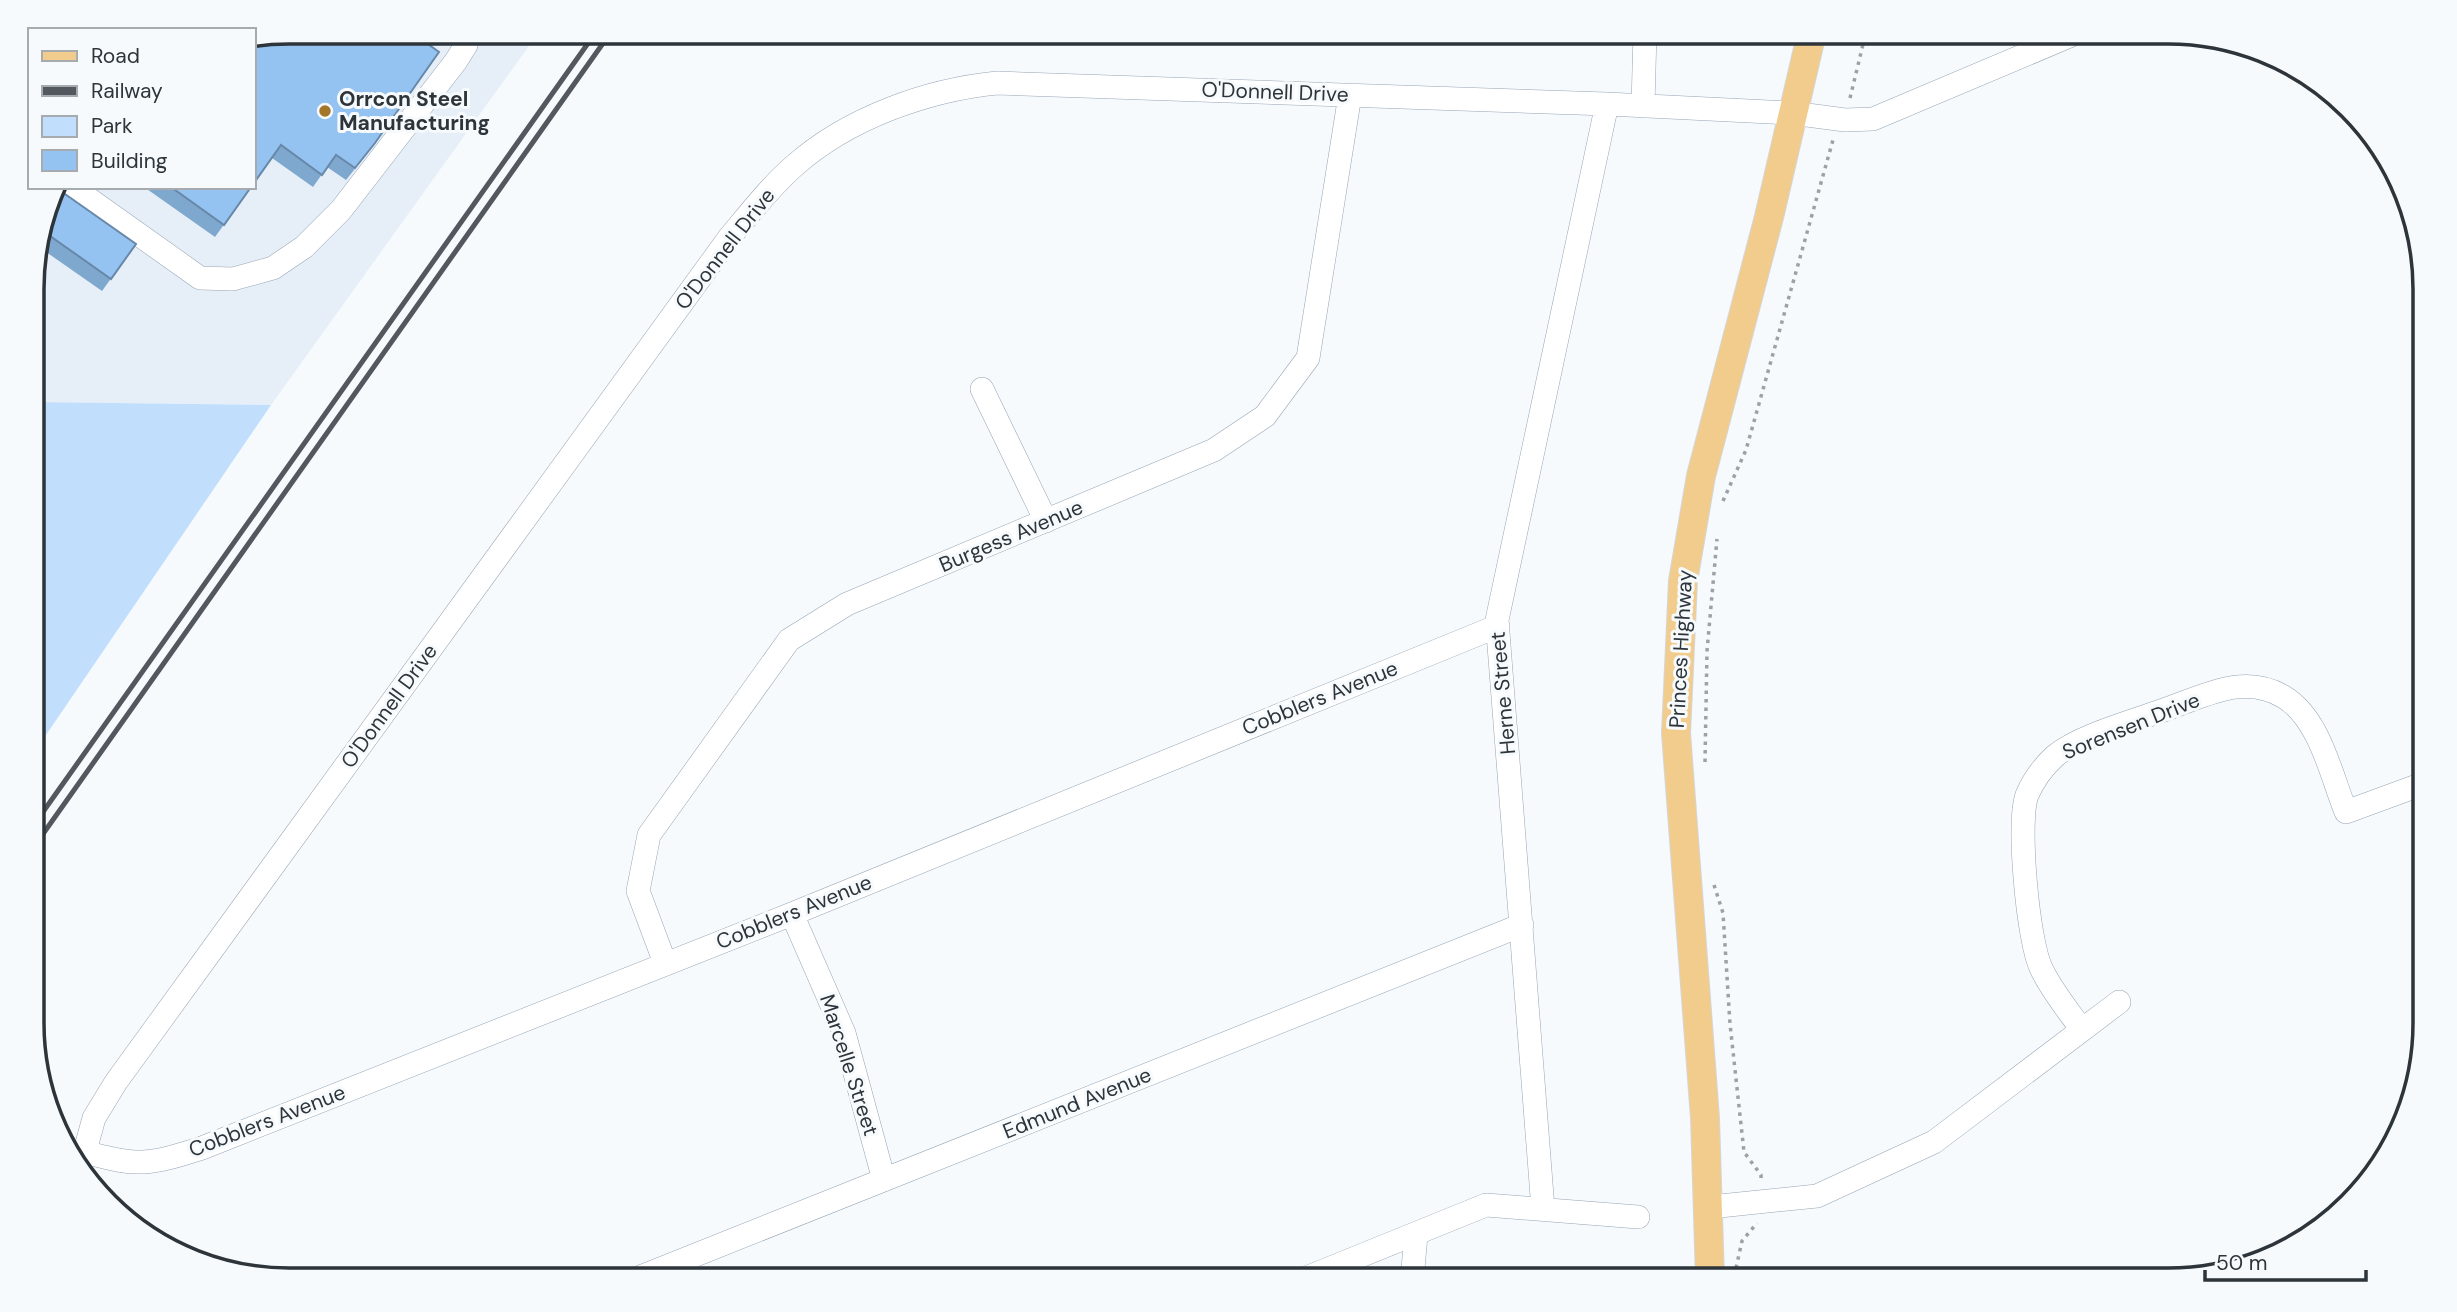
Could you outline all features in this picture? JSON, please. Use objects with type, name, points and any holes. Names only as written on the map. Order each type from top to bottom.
[{"type":"main road","name":"Princes Highway","points":[[1721,1268],[1710,1207],[1676,733],[1683,581],[1700,476],[1769,217],[1809,44]]},
{"type":"street","points":[[75,189],[200,278],[233,279],[272,268],[304,247],[341,209],[466,44]]},
{"type":"street","points":[[1643,106],[1645,44]]},
{"type":"street","name":"O'Donnell Drive","points":[[83,1156],[94,1118],[116,1082],[729,238],[795,165],[855,127],[955,87],[997,82],[1607,104],[1792,113],[1841,120],[1873,119],[1898,111],[2052,44]]},
{"type":"street","name":"Burgess Avenue","points":[[665,963],[638,891],[649,835],[789,640],[847,604],[1214,450],[1265,416],[1308,358],[1350,95]]},
{"type":"street","name":"Herne Street","points":[[1543,1209],[1497,626],[1607,104]]},
{"type":"street","points":[[982,389],[1046,521]]},
{"type":"street","name":"Cobblers Avenue","points":[[86,1160],[151,1164],[202,1148],[792,914],[1497,626]]},
{"type":"street","name":"Sorensen Drive","points":[[2082,1030],[2041,969],[2034,949],[2024,853],[2023,811],[2027,794],[2045,765],[2058,754],[2099,734],[2234,685],[2260,688],[2284,697],[2307,720],[2346,812],[2413,787]]},
{"type":"street","name":"Marcelle Street","points":[[792,914],[844,1033],[884,1180]]},
{"type":"street","name":"Edmund Avenue","points":[[663,1268],[1522,925]]},
{"type":"street","points":[[1710,1207],[1818,1196],[1934,1142],[2119,1002]]},
{"type":"street","points":[[1332,1268],[1486,1205],[1639,1217]]},
{"type":"street","points":[[1413,1268],[1416,1235]]},
{"type":"path","points":[[1723,502],[1746,450],[1824,164],[1849,102],[1863,44]]},
{"type":"path","points":[[1706,774],[1707,651],[1719,528]]},
{"type":"path","points":[[1713,883],[1723,913],[1730,1024],[1744,1152],[1761,1175],[1757,1226],[1742,1241],[1728,1268]]},
{"type":"shaded area","points":[[530,44],[271,405],[44,402],[44,273],[52,225],[65,189],[256,189],[256,46]]},
{"type":"green space","points":[[44,402],[271,405],[44,738]]},
{"type":"building","name":"Orrcon Steel Manufacturing","points":[[428,44],[439,52],[355,168],[336,155],[322,175],[281,145],[256,180],[256,46]]},
{"type":"building","points":[[174,189],[250,189],[224,225]]},
{"type":"building","points":[[63,193],[136,244],[111,279],[50,236]]},
{"type":"railway","points":[[44,810],[587,44]]},
{"type":"railway","points":[[44,832],[602,44]]},
{"type":"place","name":"Orrcon Steel Manufacturing","points":[[325,111]]}]
